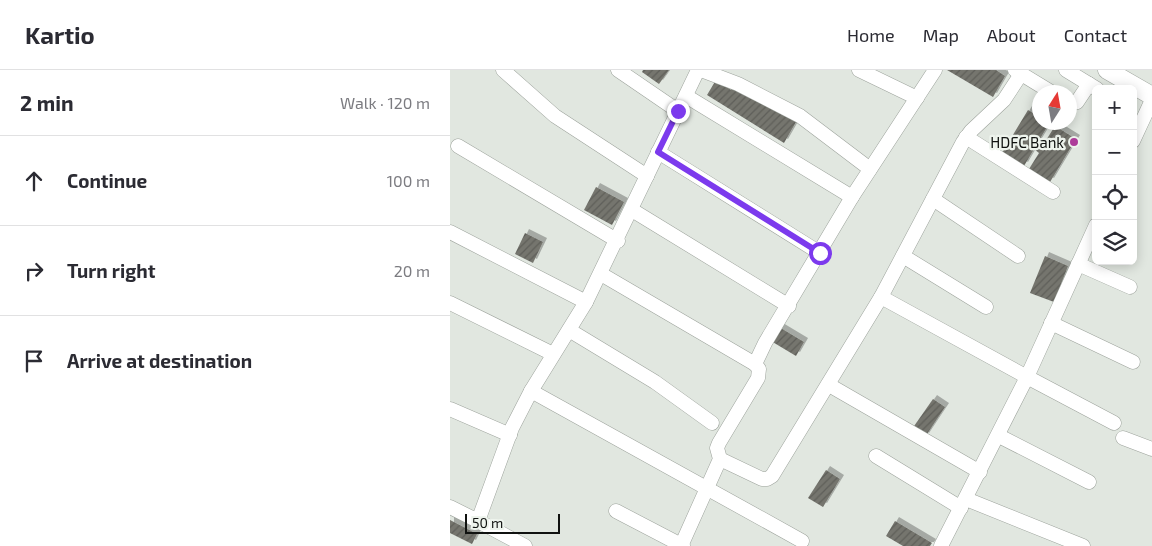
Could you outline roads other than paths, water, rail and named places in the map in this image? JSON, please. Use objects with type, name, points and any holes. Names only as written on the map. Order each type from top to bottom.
[{"type":"main road","points":[[1107,70],[1152,96]]},
{"type":"street","points":[[502,70],[555,116],[647,176]]},
{"type":"street","points":[[618,70],[678,111]]},
{"type":"street","points":[[478,521],[510,435],[531,391],[586,302],[601,274],[658,152],[700,70],[738,84],[800,116],[870,169]]},
{"type":"street","points":[[859,70],[917,98]]},
{"type":"street","points":[[755,364],[852,197],[935,70]]},
{"type":"street","points":[[1066,70],[1092,85]]},
{"type":"street","points":[[720,459],[762,479],[768,479],[772,476],[881,297],[966,137],[1004,100],[1017,72],[1039,85]]},
{"type":"street","points":[[1077,102],[1092,87]]},
{"type":"street","points":[[686,96],[852,197]]},
{"type":"street","points":[[1137,131],[1152,100]]},
{"type":"street","points":[[966,137],[1053,192]]},
{"type":"street","points":[[458,146],[618,240]]},
{"type":"street","points":[[658,152],[820,253]]},
{"type":"street","points":[[934,199],[1018,256]]},
{"type":"street","points":[[632,210],[789,306]]},
{"type":"street","points":[[450,232],[586,302]]},
{"type":"street","points":[[941,546],[999,436],[1092,234]]},
{"type":"street","points":[[903,256],[986,307]]},
{"type":"street","points":[[1078,264],[1130,287]]},
{"type":"street","points":[[601,274],[755,364],[759,369],[758,378],[719,443],[717,448],[720,459],[681,546],[616,511]]},
{"type":"street","points":[[881,297],[1114,423]]},
{"type":"street","points":[[450,303],[553,354]]},
{"type":"street","points":[[1051,323],[1133,362]]},
{"type":"street","points":[[569,330],[655,382],[712,423]]},
{"type":"street","points":[[829,385],[980,472]]},
{"type":"street","points":[[531,391],[802,541]]},
{"type":"street","points":[[450,409],[510,435]]},
{"type":"street","points":[[999,436],[1089,482]]},
{"type":"street","points":[[1123,438],[1152,449]]},
{"type":"street","points":[[876,456],[964,503],[1082,546]]},
{"type":"street","points":[[450,507],[525,546]]},
{"type":"place","name":"HDFC Bank","points":[[1074,142]]}]
